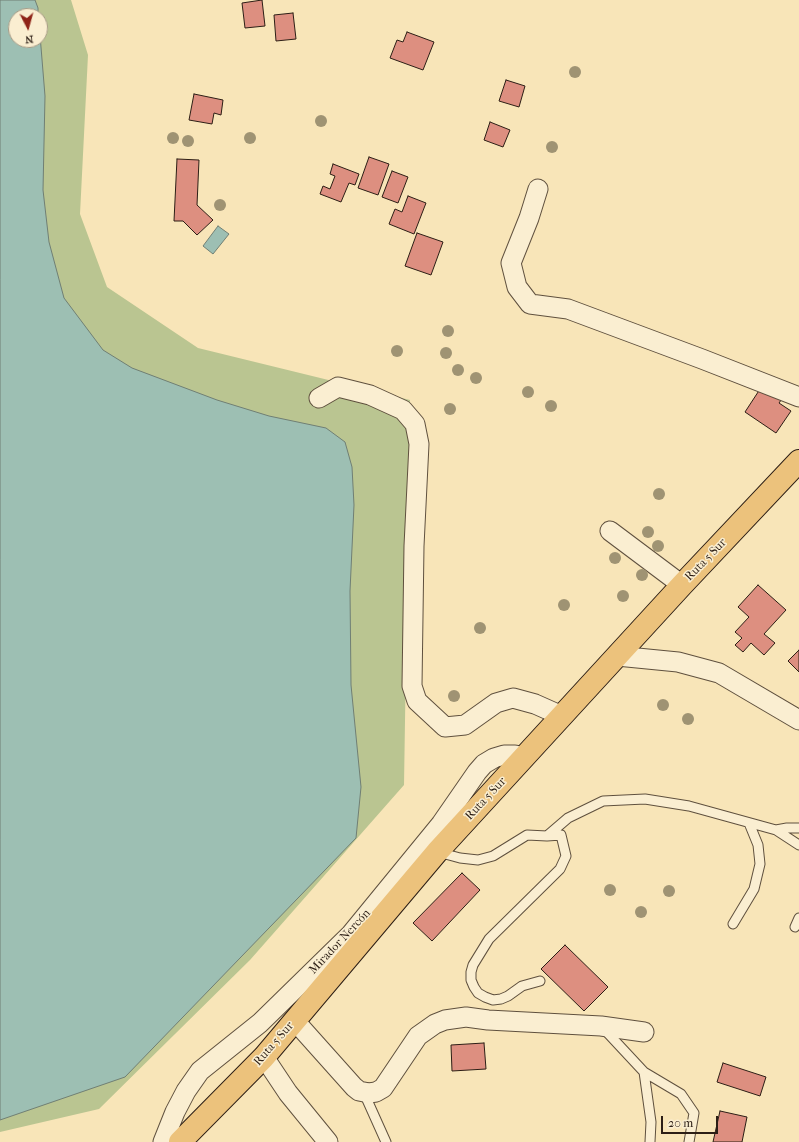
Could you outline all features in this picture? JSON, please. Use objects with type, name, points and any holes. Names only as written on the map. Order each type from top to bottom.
[{"type":"highway","name":"Ruta 5 Sur","points":[[180,1142],[264,1057],[437,852],[682,585],[799,461]]},
{"type":"street","points":[[538,189],[529,218],[511,263],[517,287],[530,304],[568,309],[799,397]]},
{"type":"street","points":[[319,398],[338,387],[370,395],[403,410],[415,424],[420,444],[414,546],[412,686],[417,701],[445,727],[464,725],[496,703],[513,698],[535,704],[562,716]]},
{"type":"street","points":[[610,531],[682,585]]},
{"type":"street","points":[[618,656],[678,662],[719,673],[799,720]]},
{"type":"street","name":"Mirador Nercón","points":[[163,1142],[174,1112],[200,1071],[260,1023],[351,934],[442,824],[484,764],[494,758],[504,755],[525,757]]},
{"type":"street","points":[[295,1021],[354,1087],[364,1093],[376,1092],[382,1088],[418,1036],[435,1024],[490,1010],[644,1032]]},
{"type":"street","points":[[264,1057],[288,1093],[328,1142]]},
{"type":"lane","points":[[547,836],[568,818],[603,801],[645,799],[689,806],[776,830],[799,845]]},
{"type":"lane","points":[[733,924],[754,889],[760,864],[758,845],[749,822]]},
{"type":"lane","points":[[776,830],[799,828]]},
{"type":"lane","points":[[437,852],[460,858],[478,860],[493,856],[527,835],[561,835],[566,856],[560,869],[489,939],[473,965],[471,972],[471,980],[474,987],[478,993],[485,997],[490,1010],[501,999],[522,986],[540,982]]},
{"type":"lane","points":[[601,1026],[644,1072],[681,1094],[694,1113],[689,1142]]},
{"type":"lane","points":[[644,1072],[651,1122],[650,1142]]},
{"type":"lane","points":[[364,1093],[386,1142]]},
{"type":"green space","points":[[0,0],[71,0],[88,55],[80,214],[107,287],[198,348],[410,400],[404,785],[250,960],[99,1109],[0,1132]]},
{"type":"water","points":[[0,0],[35,0],[38,8],[8,8],[8,48],[41,48],[45,96],[43,190],[49,242],[64,298],[103,350],[132,368],[217,400],[269,416],[326,428],[345,442],[352,467],[354,505],[350,591],[351,685],[361,787],[356,838],[125,1077],[0,1120]]},
{"type":"water","points":[[218,226],[229,234],[213,254],[203,246]]},
{"type":"building","points":[[262,0],[265,26],[245,28],[242,3]]},
{"type":"building","points":[[293,13],[296,39],[276,41],[274,15]]},
{"type":"building","points":[[407,32],[434,42],[423,70],[390,58],[397,40],[403,42]]},
{"type":"building","points":[[506,80],[525,86],[519,107],[499,101]]},
{"type":"building","points":[[194,94],[223,100],[221,115],[214,113],[212,124],[189,120]]},
{"type":"building","points":[[490,122],[510,130],[503,147],[484,140]]},
{"type":"building","points":[[369,157],[389,164],[378,195],[358,188]]},
{"type":"building","points":[[177,159],[199,160],[197,205],[213,220],[197,235],[183,221],[174,221]]},
{"type":"building","points":[[333,164],[359,174],[355,185],[349,183],[341,202],[320,194],[323,186],[330,189],[335,176],[330,174]]},
{"type":"building","points":[[392,171],[408,177],[398,203],[382,197]]},
{"type":"building","points":[[408,196],[426,203],[414,234],[389,224],[395,209],[402,212]]},
{"type":"building","points":[[417,233],[443,242],[431,275],[405,266]]},
{"type":"building","points":[[764,383],[784,396],[779,403],[791,411],[776,433],[745,412]]},
{"type":"building","points":[[758,585],[786,610],[764,634],[775,643],[764,655],[751,643],[743,652],[735,645],[742,638],[735,632],[749,617],[738,607]]},
{"type":"building","points":[[799,650],[799,672],[788,661]]},
{"type":"building","points":[[462,873],[480,890],[432,941],[413,923]]},
{"type":"building","points":[[565,945],[608,987],[584,1011],[541,969]]},
{"type":"building","points":[[484,1043],[486,1069],[452,1071],[451,1045]]},
{"type":"building","points":[[723,1063],[766,1077],[760,1096],[717,1082]]},
{"type":"building","points":[[720,1111],[747,1117],[742,1142],[713,1142]]}]
